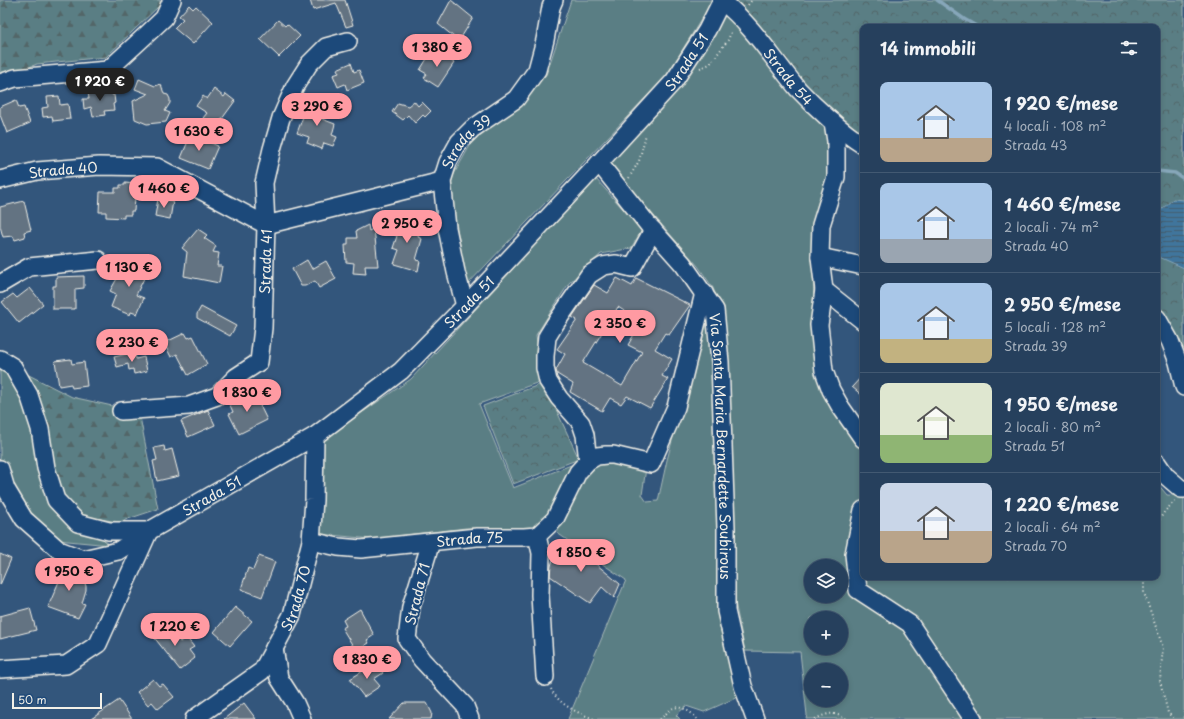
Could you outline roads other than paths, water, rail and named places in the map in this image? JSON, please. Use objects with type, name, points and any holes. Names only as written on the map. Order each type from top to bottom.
[{"type":"street","points":[[0,83],[16,78],[108,70],[164,18],[172,0]]},
{"type":"street","name":"Strada 39","points":[[465,306],[447,228],[442,181],[448,162],[458,142],[472,129],[516,99],[537,70],[545,40],[551,7],[554,0]]},
{"type":"street","name":"Strada 54","points":[[722,1],[737,14],[799,90],[833,122],[860,143]]},
{"type":"street","name":"Strada 51","points":[[0,469],[6,489],[24,519],[60,550],[83,558],[118,551],[149,531],[315,436],[401,371],[465,306],[600,163],[674,81],[707,30],[722,1]]},
{"type":"street","name":"Strada 41","points":[[121,411],[189,406],[216,396],[236,377],[259,362],[263,328],[266,225],[264,183],[272,149],[283,111],[295,86],[309,64],[326,47],[348,41]]},
{"type":"street","points":[[833,122],[836,141],[836,177],[821,225],[820,257],[824,290],[819,325],[824,371],[831,390],[860,435]]},
{"type":"street","name":"Via Santa Maria Bernardette Soubirous","points":[[600,163],[653,230],[683,264],[715,310],[720,354],[726,528],[726,612],[743,686],[755,719]]},
{"type":"street","name":"Strada 40","points":[[0,180],[38,171],[100,166],[157,167],[266,225]]},
{"type":"street","points":[[266,225],[442,181]]},
{"type":"street","points":[[588,461],[585,436],[581,423],[559,398],[548,381],[545,368],[547,337],[589,275],[603,266],[616,264],[632,268],[653,230]]},
{"type":"street","points":[[820,257],[860,265]]},
{"type":"street","points":[[0,284],[29,267],[98,260]]},
{"type":"street","points":[[824,290],[860,319]]},
{"type":"street","points":[[545,677],[540,595],[541,553],[538,536],[555,519],[578,472],[588,461],[596,456],[613,455],[651,464],[676,407],[704,293]]},
{"type":"street","points":[[1160,323],[1170,341],[1178,362],[1184,387]]},
{"type":"street","name":"Strada 51","points":[[0,359],[13,367],[29,395],[40,429],[46,468],[56,500],[78,524],[109,531],[149,531]]},
{"type":"street","name":"Strada 70","points":[[194,719],[262,671],[292,615],[311,541],[314,500],[315,436]]},
{"type":"street","points":[[1160,467],[1166,476],[1182,489]]},
{"type":"street","points":[[860,525],[854,554],[858,590],[910,624],[972,719]]},
{"type":"street","points":[[0,669],[66,665],[98,644],[149,531]]},
{"type":"street","name":"Strada 75","points":[[311,541],[338,547],[361,549],[476,537],[538,536]]},
{"type":"street","name":"Strada 71","points":[[431,542],[411,607],[407,639],[422,660],[465,706],[470,719]]},
{"type":"street","points":[[274,648],[279,678],[295,703],[302,719]]},
{"type":"water","points":[[1173,199],[1184,200],[1184,268],[1160,257],[1161,210]]},
{"type":"waterway","points":[[937,0],[973,24]]},
{"type":"waterway","points":[[1160,171],[1175,173],[1184,179]]}]
